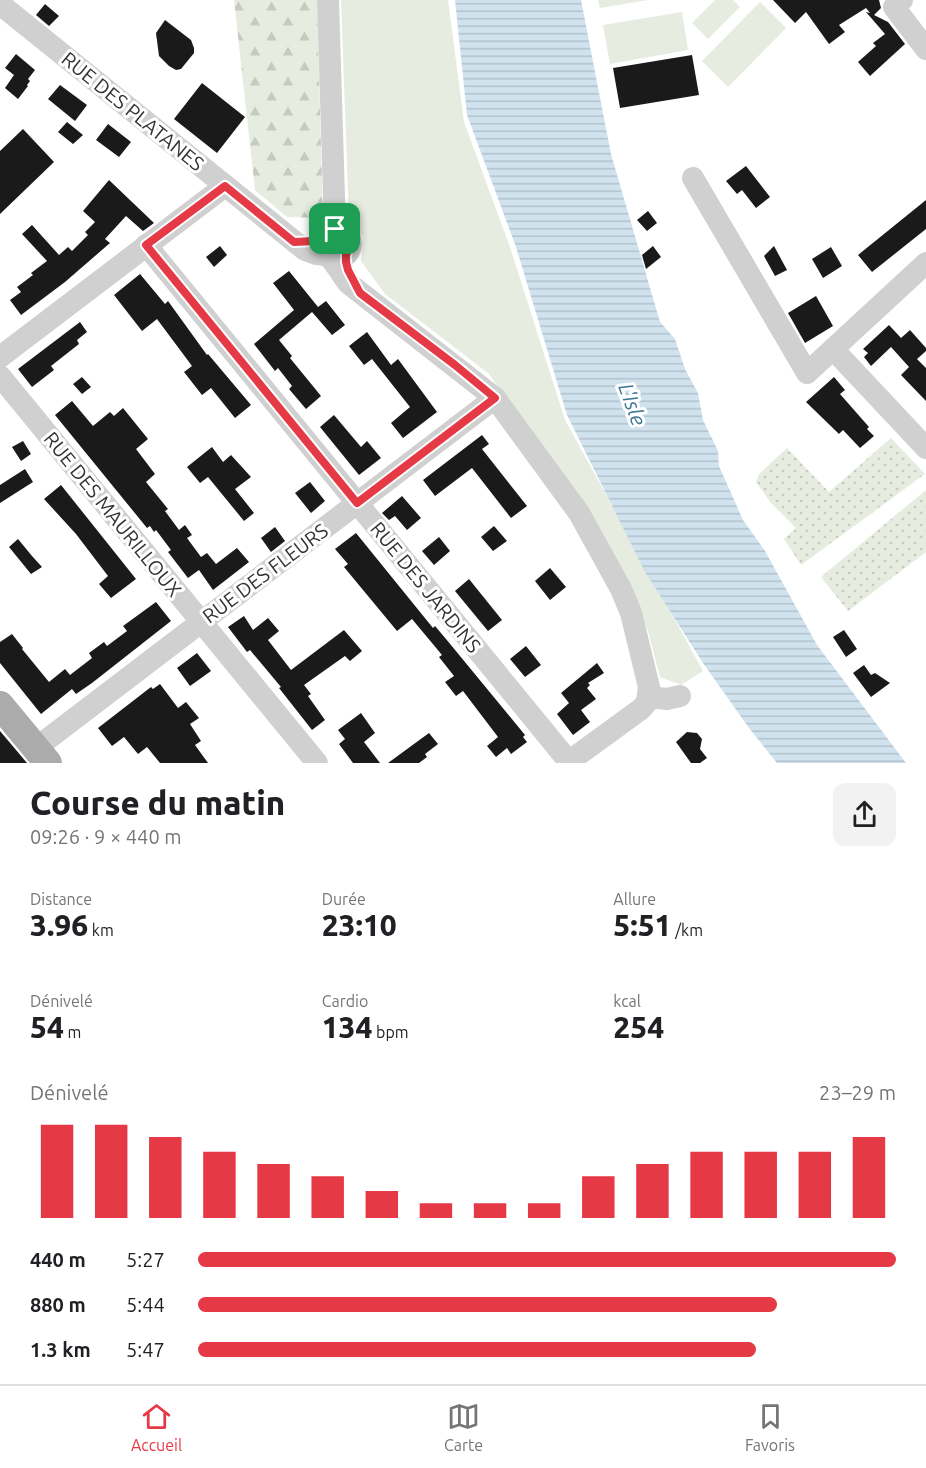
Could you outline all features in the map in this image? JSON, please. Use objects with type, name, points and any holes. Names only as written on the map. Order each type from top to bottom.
[{"type":"main road","points":[[0,705],[42,756]]},
{"type":"street","points":[[328,0],[332,247],[348,283],[495,398],[579,513],[621,589],[636,628],[648,680],[649,697],[641,709],[569,763]]},
{"type":"street","name":"RUE DES PLATANES","points":[[0,4],[294,242],[314,241],[332,247]]},
{"type":"street","points":[[898,4],[926,49]]},
{"type":"street","points":[[693,177],[807,373],[926,263]]},
{"type":"street","points":[[0,357],[225,186]]},
{"type":"street","name":"RUE DES JARDINS","points":[[146,245],[569,763]]},
{"type":"street","points":[[833,349],[926,448]]},
{"type":"street","name":"RUE DES MAURILLOUX","points":[[0,376],[317,763]]},
{"type":"street","name":"RUE DES FLEURS","points":[[42,756],[201,622],[495,398]]},
{"type":"street","points":[[649,697],[667,699],[680,696]]},
{"type":"green space","points":[[234,0],[317,0],[323,218],[287,217],[255,190]]},
{"type":"green space","points":[[341,0],[448,0],[464,122],[510,247],[565,420],[703,671],[681,685],[660,677],[648,631],[616,565],[488,373],[385,294],[361,261],[363,237],[349,218]]},
{"type":"green space","points":[[598,0],[648,0],[600,8]]},
{"type":"green space","points":[[715,0],[733,0],[740,7],[708,39],[692,23]]},
{"type":"green space","points":[[760,2],[786,28],[728,87],[702,61]]},
{"type":"green space","points":[[682,12],[688,50],[610,64],[603,25]]},
{"type":"green space","points":[[891,438],[925,474],[801,565],[784,539],[796,528],[771,503],[756,482],[759,474],[787,448],[829,492]]},
{"type":"green space","points":[[926,490],[926,552],[848,611],[821,577]]},
{"type":"water","name":"L'Isle","points":[[455,0],[581,0],[611,154],[660,322],[675,339],[685,369],[698,393],[703,420],[718,451],[719,466],[743,520],[765,551],[817,645],[906,763],[777,763],[703,663],[645,572],[567,415],[516,247],[467,115]]},
{"type":"building","points":[[773,0],[879,0],[881,8],[874,15],[888,22],[905,44],[870,76],[858,62],[876,46],[873,43],[885,34],[866,12],[870,13],[866,8],[839,25],[845,32],[829,44],[806,12],[795,23]]},
{"type":"building","points":[[45,4],[59,16],[49,26],[36,15]]},
{"type":"building","points":[[165,20],[191,40],[194,48],[194,53],[181,69],[176,70],[169,66],[159,56],[156,33]]},
{"type":"building","points":[[16,54],[35,70],[28,79],[30,81],[28,86],[18,99],[5,88],[14,75],[5,68]]},
{"type":"building","points":[[692,55],[699,95],[620,108],[613,68]]},
{"type":"building","points":[[202,83],[245,117],[217,153],[174,119]]},
{"type":"building","points":[[60,85],[87,105],[75,121],[48,99]]},
{"type":"building","points":[[67,122],[83,135],[73,144],[58,132]]},
{"type":"building","points":[[108,124],[131,142],[119,157],[96,140]]},
{"type":"building","points":[[23,129],[54,162],[0,214],[0,151]]},
{"type":"building","points":[[746,166],[770,197],[756,208],[742,190],[737,194],[726,181]]},
{"type":"building","points":[[109,180],[154,223],[143,231],[126,216],[105,239],[110,243],[65,282],[21,315],[10,300],[21,292],[17,287],[47,261],[22,234],[32,225],[59,255],[68,247],[72,251],[88,235],[85,232],[95,222],[83,211]]},
{"type":"building","points":[[926,200],[926,229],[872,272],[858,255]]},
{"type":"building","points":[[648,211],[657,223],[647,231],[637,220]]},
{"type":"building","points":[[220,246],[227,255],[214,267],[206,257]]},
{"type":"building","points":[[653,246],[661,257],[646,269],[642,255]]},
{"type":"building","points":[[774,246],[787,270],[775,276],[764,256]]},
{"type":"building","points":[[831,247],[842,266],[823,278],[812,259]]},
{"type":"building","points":[[289,271],[318,307],[326,301],[345,325],[332,335],[312,312],[279,340],[292,356],[290,358],[321,396],[306,409],[289,389],[292,386],[278,368],[275,371],[254,344],[294,310],[273,283]]},
{"type":"building","points":[[140,274],[165,304],[168,301],[207,355],[251,405],[235,418],[211,388],[202,395],[184,372],[192,366],[157,319],[142,331],[114,295]]},
{"type":"building","points":[[816,296],[833,326],[805,343],[788,313]]},
{"type":"building","points":[[80,322],[87,332],[77,340],[79,344],[51,366],[54,370],[32,387],[18,369]]},
{"type":"building","points":[[889,325],[901,338],[910,330],[926,348],[926,351],[917,359],[926,368],[926,401],[901,375],[909,367],[891,347],[871,366],[864,357],[868,353],[863,349]]},
{"type":"building","points":[[367,332],[391,365],[398,359],[437,412],[403,438],[391,423],[410,407],[372,359],[364,365],[349,346]]},
{"type":"building","points":[[82,377],[91,387],[82,394],[73,384]]},
{"type":"building","points":[[834,377],[845,390],[840,394],[874,436],[860,448],[843,430],[839,434],[806,402]]},
{"type":"building","points":[[72,401],[93,426],[110,412],[114,416],[123,408],[148,439],[136,449],[155,474],[146,482],[168,509],[165,511],[179,530],[185,525],[192,535],[187,538],[201,557],[207,553],[216,564],[237,548],[249,562],[213,590],[199,570],[188,578],[168,552],[171,550],[156,530],[154,532],[150,526],[147,528],[55,415]]},
{"type":"building","points":[[334,415],[361,447],[367,441],[381,458],[359,475],[320,427]]},
{"type":"building","points":[[482,435],[489,444],[482,449],[527,506],[511,518],[472,468],[435,496],[423,480]]},
{"type":"building","points":[[23,441],[31,454],[21,461],[12,447]]},
{"type":"building","points":[[212,447],[223,462],[231,455],[251,477],[235,489],[254,513],[244,521],[208,477],[200,483],[187,467]]},
{"type":"building","points":[[25,469],[33,482],[0,503],[0,485]]},
{"type":"building","points":[[310,482],[325,501],[311,513],[295,493]]},
{"type":"building","points":[[61,485],[136,579],[111,598],[99,584],[108,576],[76,534],[44,499]]},
{"type":"building","points":[[402,496],[421,518],[407,530],[395,516],[389,520],[382,513]]},
{"type":"building","points":[[494,526],[507,541],[493,551],[481,537]]},
{"type":"building","points":[[275,527],[285,541],[271,552],[261,538]]},
{"type":"building","points":[[356,533],[433,628],[435,626],[525,735],[523,737],[527,742],[511,754],[507,748],[496,757],[487,746],[498,737],[463,691],[456,696],[445,682],[454,676],[439,657],[442,655],[412,619],[397,631],[344,567],[348,564],[335,549]]},
{"type":"building","points":[[439,537],[450,551],[434,565],[422,551]]},
{"type":"building","points":[[18,539],[42,567],[31,574],[9,547]]},
{"type":"building","points":[[550,568],[566,587],[550,600],[535,581]]},
{"type":"building","points":[[469,579],[502,620],[488,631],[455,591]]},
{"type":"building","points":[[156,602],[171,621],[92,683],[76,694],[72,689],[41,714],[0,663],[0,642],[12,634],[49,682],[65,669],[70,675],[92,658],[89,653],[104,642],[107,646],[127,631],[123,626]]},
{"type":"building","points":[[244,616],[253,630],[268,618],[279,631],[268,640],[291,670],[344,630],[362,651],[350,661],[345,656],[304,685],[311,694],[308,696],[325,720],[312,730],[279,688],[281,687],[250,650],[247,652],[228,627]]},
{"type":"building","points":[[844,630],[857,649],[846,657],[833,637]]},
{"type":"building","points":[[526,646],[541,665],[525,677],[510,659]]},
{"type":"building","points":[[197,653],[211,671],[190,686],[177,668]]},
{"type":"building","points":[[597,663],[604,673],[588,683],[590,685],[587,688],[596,699],[581,710],[590,722],[573,735],[557,714],[569,703],[561,693]]},
{"type":"building","points":[[864,665],[871,675],[875,673],[890,683],[871,697],[853,673]]},
{"type":"building","points":[[160,684],[178,708],[186,702],[199,718],[190,724],[201,741],[195,745],[208,763],[160,763],[147,747],[138,754],[124,737],[112,746],[98,728],[151,687],[153,689]]},
{"type":"building","points":[[361,713],[375,733],[364,742],[380,763],[353,763],[339,744],[345,739],[338,730]]},
{"type":"building","points":[[0,731],[27,763],[0,763]]},
{"type":"building","points":[[687,732],[697,733],[702,739],[700,749],[707,758],[700,763],[691,763],[676,742]]},
{"type":"building","points":[[429,733],[438,744],[425,754],[427,757],[419,763],[388,763]]},
{"type":"route","points":[[225,186],[294,242],[314,241],[335,229],[344,231],[350,238],[351,243],[346,255],[348,270],[360,293],[495,398],[357,503],[146,245],[225,186]]}]
